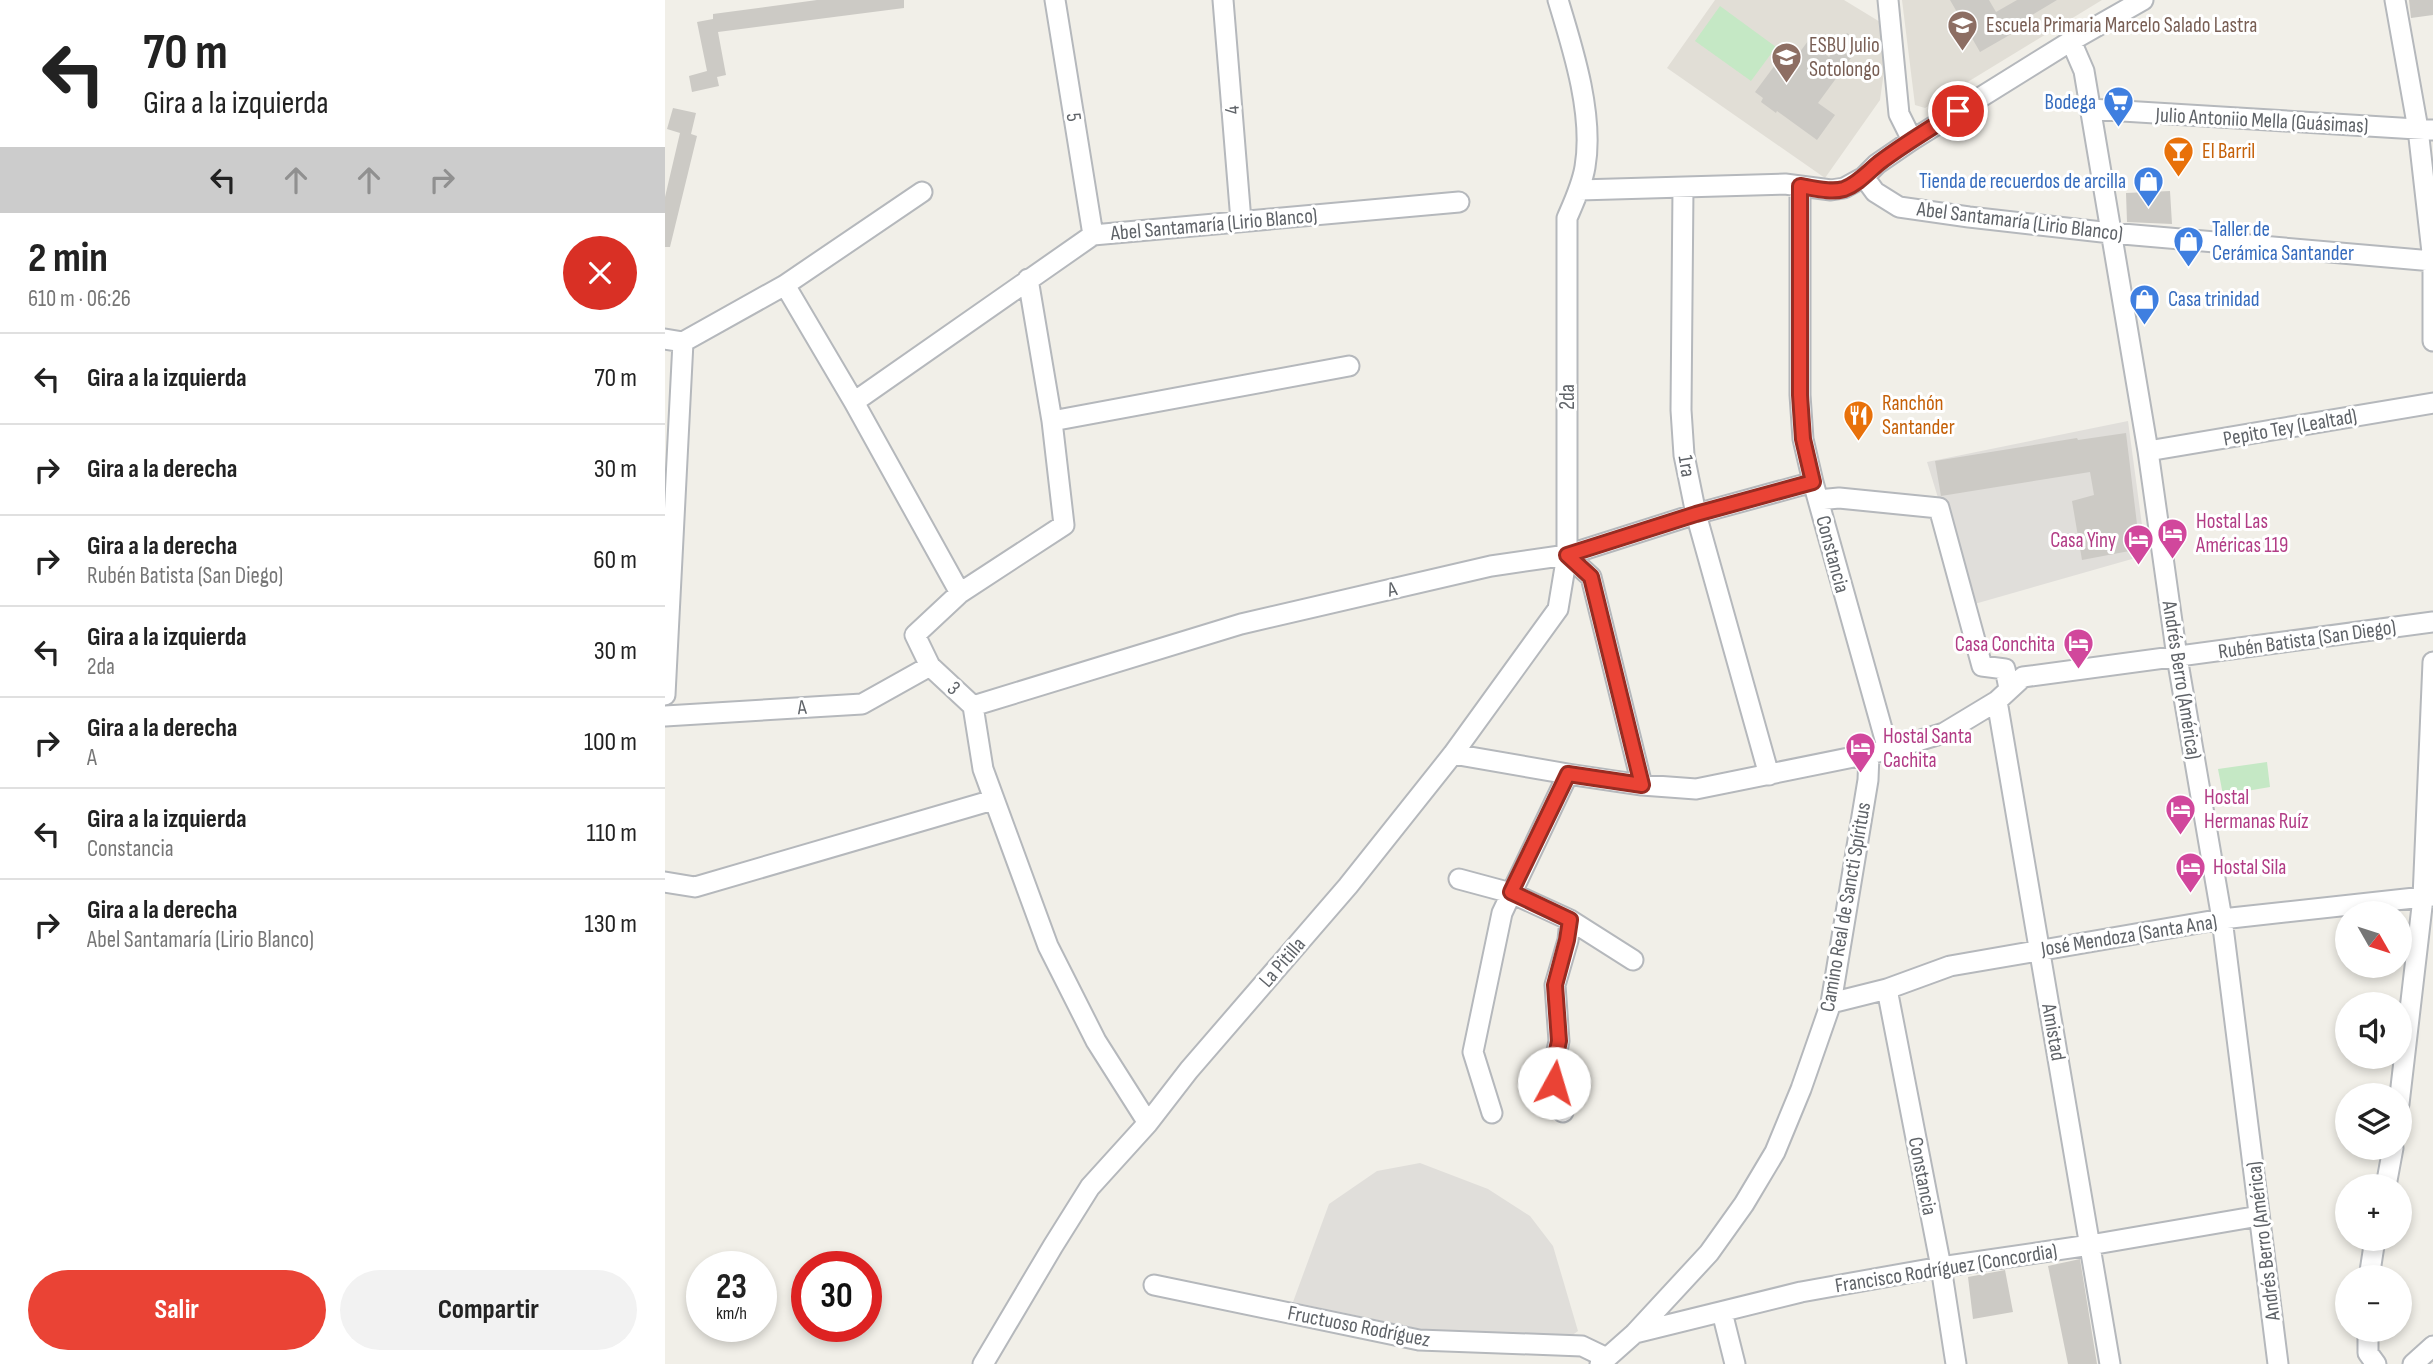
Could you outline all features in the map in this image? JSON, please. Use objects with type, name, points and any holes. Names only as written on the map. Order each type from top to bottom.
[{"type":"street","name":"5","points":[[1055,0],[1093,235]]},
{"type":"street","name":"4","points":[[1223,0],[1241,221]]},
{"type":"street","name":"2da","points":[[1558,0],[1575,64],[1586,121],[1585,166],[1579,190],[1567,218],[1567,555]]},
{"type":"street","points":[[1888,0],[1899,114],[1912,140]]},
{"type":"street","points":[[1579,190],[1785,184],[1831,190],[1844,188],[1864,177],[1877,164],[1912,140],[2071,41],[2143,0]]},
{"type":"street","points":[[2395,0],[2426,130],[2433,261],[2433,341]]},
{"type":"street","name":"Andrés Berro (América)","points":[[2071,41],[2084,71],[2148,451],[2177,657],[2222,919],[2278,1364]]},
{"type":"street","name":"Julio Antoniio Mella (Guásimas)","points":[[2090,109],[2426,130]]},
{"type":"street","name":"Abel Santamaría (Lirio Blanco)","points":[[1864,177],[1875,192],[1899,206],[1969,217],[2111,233],[2433,261]]},
{"type":"street","name":"Constancia","points":[[1800,186],[1800,395],[1803,439],[1878,752]]},
{"type":"street","name":"1ra","points":[[1683,188],[1684,454],[1696,514],[1769,775]]},
{"type":"street","points":[[665,695],[674,340],[785,285],[922,192]]},
{"type":"street","name":"Abel Santamaría (Lirio Blanco)","points":[[854,402],[1093,235],[1459,202]]},
{"type":"street","points":[[785,285],[854,402],[960,593],[1064,526],[1052,421],[1028,279]]},
{"type":"street","points":[[1052,421],[1349,366]]},
{"type":"street","name":"Pepito Tey (Lealtad)","points":[[2148,451],[2433,403]]},
{"type":"street","points":[[1815,491],[1839,498],[1939,508],[1982,666],[2005,670],[2003,694]]},
{"type":"street","name":"A","points":[[973,706],[1241,624],[1491,566],[1567,555],[1696,514],[1815,491]]},
{"type":"street","points":[[1567,555],[1591,577],[1642,785]]},
{"type":"street","name":"La Pitilla","points":[[983,1364],[1090,1187],[1148,1123],[1189,1070],[1348,886],[1453,754],[1558,609],[1567,555]]},
{"type":"street","name":"3","points":[[960,593],[915,635],[930,666],[973,706],[983,769],[1048,946],[1096,1041],[1148,1123]]},
{"type":"street","name":"Rubén Batista (San Diego)","points":[[1453,754],[1642,785],[1696,789],[1878,752],[1944,733],[2003,694],[2023,677],[2433,622]]},
{"type":"street","points":[[2402,1083],[2428,897],[2433,662]]},
{"type":"street","name":"A","points":[[665,716],[862,704],[930,666]]},
{"type":"street","name":"Amistad","points":[[2003,694],[2040,950],[2110,1364]]},
{"type":"street","name":"Camino Real de Sancti Spíritus","points":[[1603,1361],[1635,1333],[1709,1253],[1744,1204],[1769,1162],[1801,1089],[1831,1003],[1867,780],[1878,752]]},
{"type":"street","points":[[1492,1113],[1473,1052],[1502,913],[1568,774]]},
{"type":"street","points":[[665,882],[695,887],[993,800]]},
{"type":"street","points":[[1459,879],[1511,892],[1570,920],[1633,960]]},
{"type":"street","name":"José Mendoza (Santa Ana)","points":[[1831,1003],[1887,989],[1950,966],[2040,950],[2222,919],[2428,897]]},
{"type":"street","points":[[1563,1112],[1554,1083],[1554,1065],[1559,1041],[1555,985],[1570,920]]},
{"type":"street","name":"Constancia","points":[[1887,989],[1941,1267],[1956,1364]]},
{"type":"street","name":"Francisco Rodríguez (Concordia)","points":[[1635,1333],[1801,1292],[2259,1216]]},
{"type":"street","name":"Fructuoso Rodríguez","points":[[1154,1285],[1419,1340],[1582,1346],[1603,1361]]},
{"type":"street","points":[[1722,1312],[1735,1364]]},
{"type":"street","points":[[2368,1342],[2368,1353],[2376,1364]]},
{"type":"street","points":[[2413,1364],[2433,1346]]},
{"type":"shaded area","name":"ESBU Julio Sotolongo","points":[[1715,0],[1844,0],[1890,28],[1880,100],[1825,178],[1667,68]]},
{"type":"shaded area","name":"Escuela Primaria Marcelo Salado Lastra","points":[[1902,0],[2102,0],[1925,108],[1915,105]]},
{"type":"shaded area","points":[[2128,421],[2146,555],[1971,605],[1927,462]]},
{"type":"shaded area","points":[[1420,1163],[1488,1189],[1530,1216],[1553,1246],[1578,1331],[1567,1339],[1430,1331],[1293,1302],[1329,1204],[1377,1171]]},
{"type":"green space","points":[[1720,6],[1776,47],[1751,81],[1695,41]]},
{"type":"green space","points":[[2267,762],[2270,787],[2223,795],[2218,769]]},
{"type":"building","points":[[817,0],[904,0],[904,8],[718,32],[726,75],[717,77],[719,86],[692,92],[689,76],[707,71],[697,22],[713,19],[713,14]]},
{"type":"building","points":[[1950,0],[1989,0],[1996,12],[2017,0],[2057,0],[2010,28],[2013,33],[1980,52]]},
{"type":"building","points":[[2409,0],[2433,0],[2433,15],[2411,18]]},
{"type":"building","points":[[1847,33],[1862,43],[1818,103],[1835,115],[1817,140],[1761,102],[1763,98],[1755,92],[1778,61],[1788,68],[1808,41],[1829,57]]},
{"type":"building","points":[[673,108],[696,113],[691,134],[697,136],[670,247],[665,247],[665,197],[680,133],[667,129]]},
{"type":"building","name":"Tienda de recuerdos de arcilla","points":[[2170,191],[2172,224],[2127,222],[2126,193]]},
{"type":"building","points":[[2126,433],[2140,549],[2082,560],[2072,501],[2094,495],[2090,472],[1941,496],[1935,461],[2077,438]]},
{"type":"building","points":[[2080,1259],[2097,1364],[2068,1364],[2048,1266]]},
{"type":"building","points":[[2005,1270],[2013,1312],[1973,1319],[1968,1277]]},
{"type":"place","name":"Escuela Primaria Marcelo Salado Lastra","points":[[1963,52]]},
{"type":"place","name":"ESBU Julio Sotolongo","points":[[1786,84]]},
{"type":"place","name":"Bodega","points":[[2119,129]]},
{"type":"place","name":"El Barril","points":[[2179,178]]},
{"type":"place","name":"Tienda de recuerdos de arcilla","points":[[2149,208]]},
{"type":"place","name":"Taller de Cerámica Santander","points":[[2189,268]]},
{"type":"place","name":"Casa trinidad","points":[[2145,326]]},
{"type":"place","name":"Ranchón Santander","points":[[1859,442]]},
{"type":"place","name":"Hostal Las Américas 119","points":[[2173,560]]},
{"type":"place","name":"Casa Yiny","points":[[2139,567]]},
{"type":"place","name":"Casa Conchita","points":[[2078,671]]},
{"type":"place","name":"Hostal Santa Cachita","points":[[1860,775]]},
{"type":"place","name":"Hostal Hermanas Ruíz","points":[[2181,836]]},
{"type":"place","name":"Hostal Sila","points":[[2190,894]]},
{"type":"route","points":[[1554,1083],[1554,1065],[1559,1041],[1555,985],[1570,920],[1511,892],[1568,774],[1642,785],[1591,577],[1567,555],[1696,514],[1813,482],[1803,439],[1800,395],[1800,186],[1831,190],[1844,188],[1958,111]]}]
